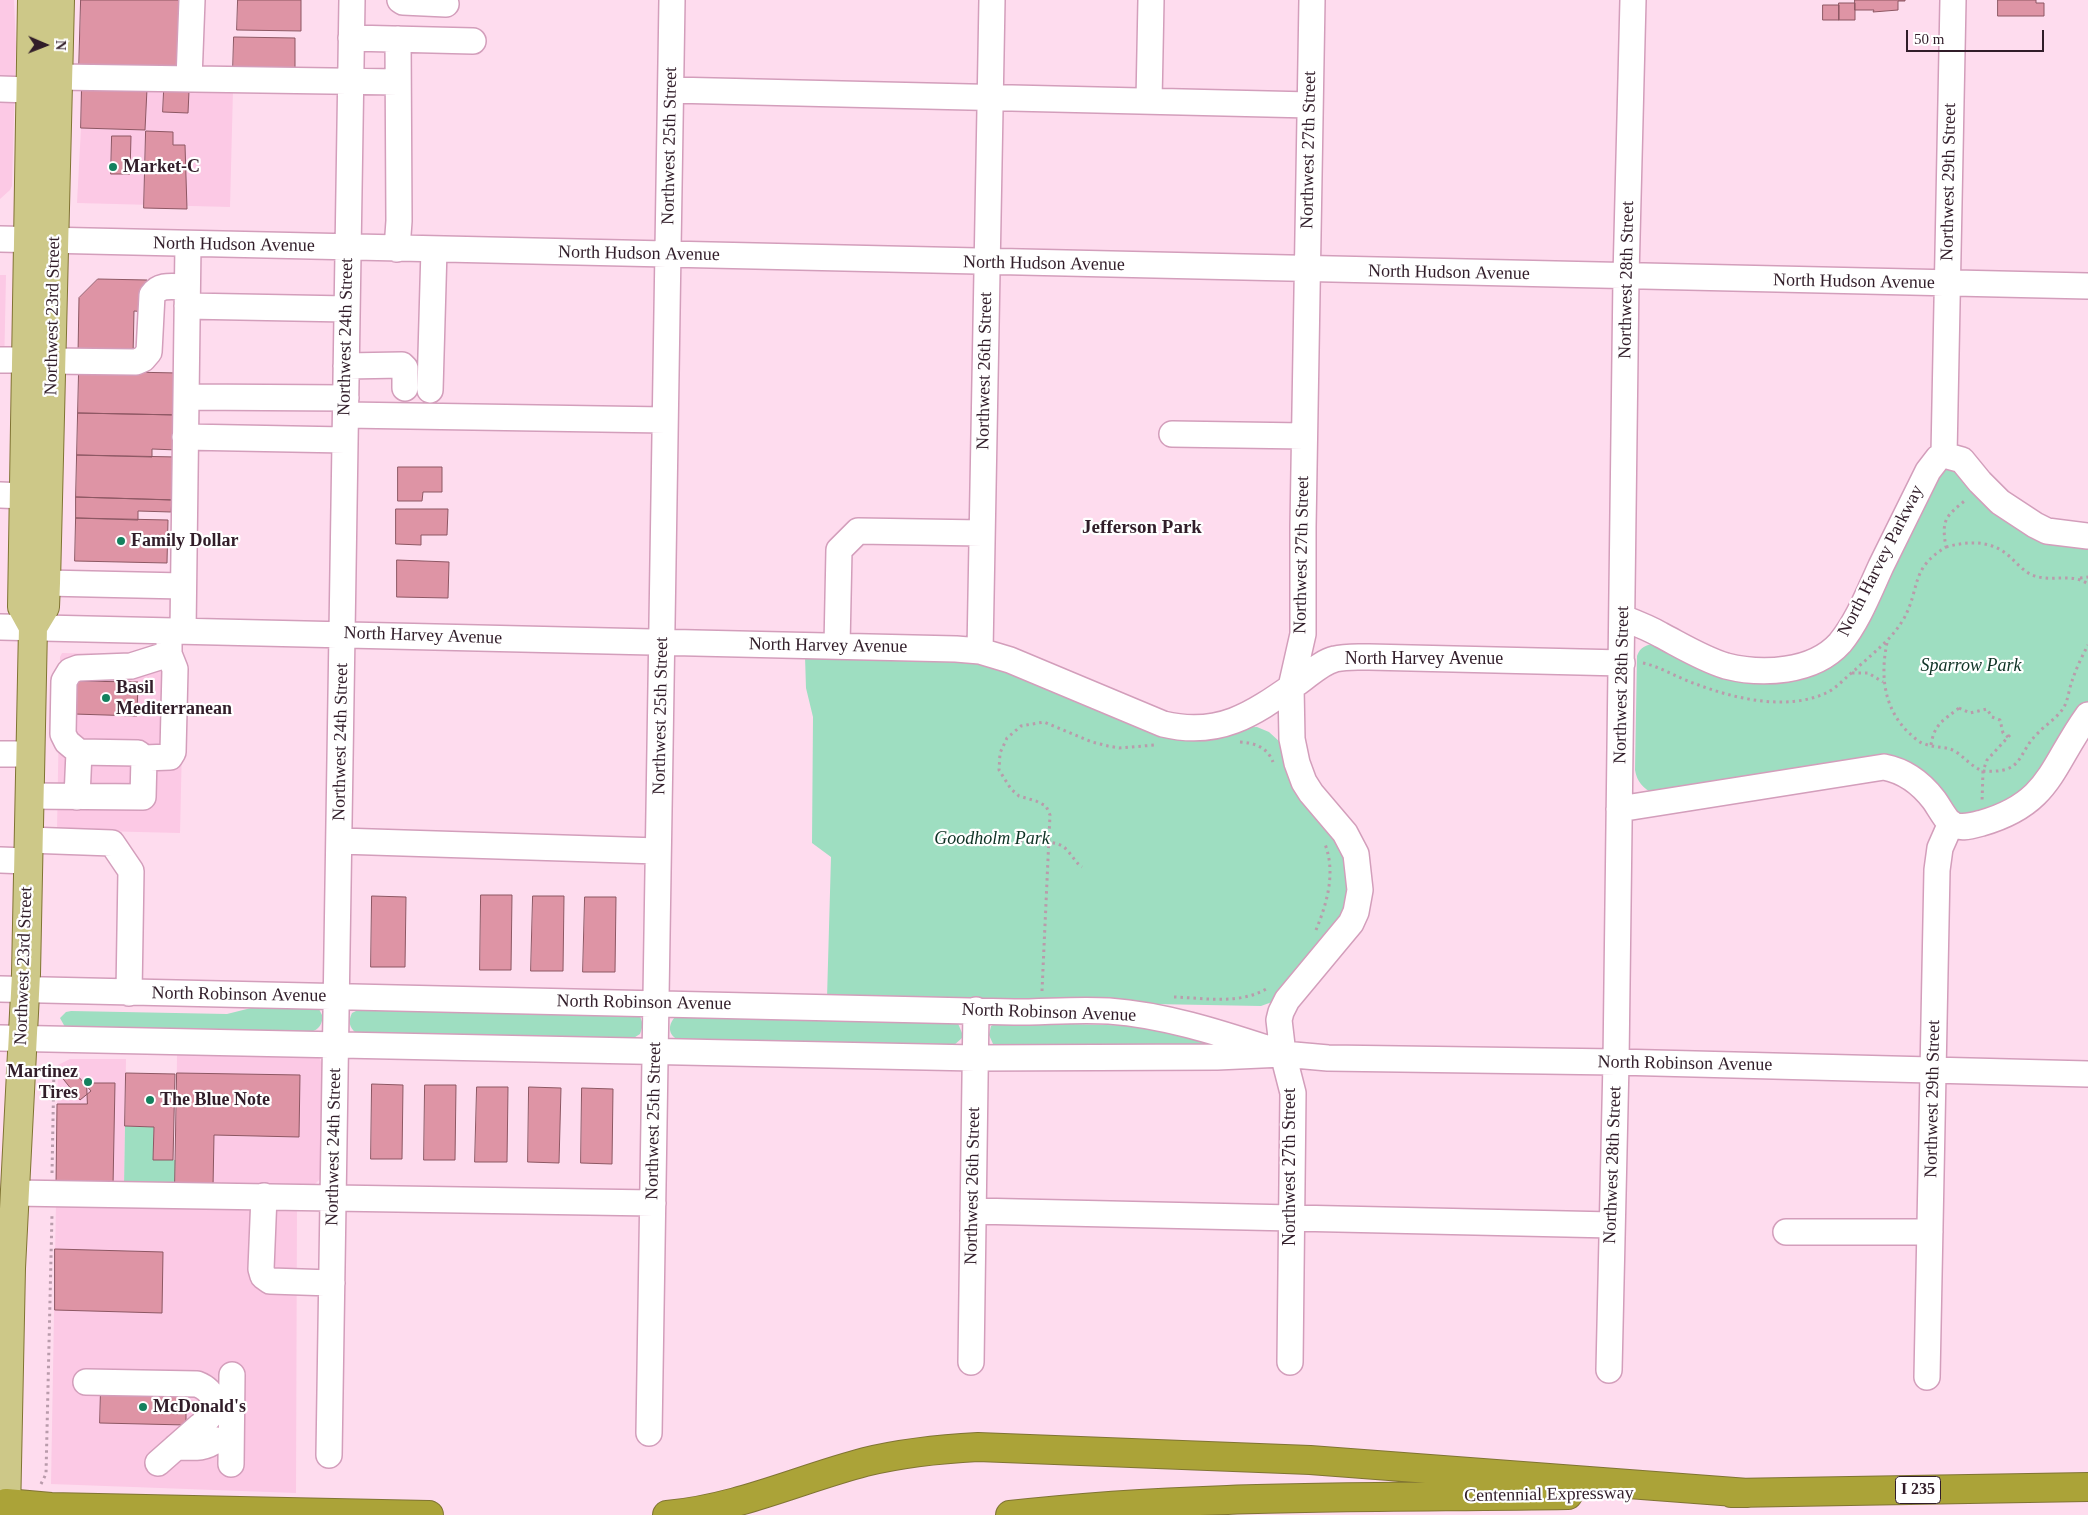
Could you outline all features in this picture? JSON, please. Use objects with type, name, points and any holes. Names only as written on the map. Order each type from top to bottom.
[{"type":"highway","points":[[667,1515],[723,1506],[760,1497],[867,1462],[937,1450],[978,1447],[1310,1460],[1748,1493]]},
{"type":"highway","name":"Centennial Expressway","points":[[1010,1515],[1091,1506],[1190,1500],[2088,1487]]},
{"type":"highway","points":[[4,1507],[429,1515]]},
{"type":"main road","name":"Northwest 23rd Street","points":[[32,0],[27,240],[13,360],[12,496],[22,607],[33,628]]},
{"type":"main road","name":"Northwest 23rd Street","points":[[4,1507],[14,1193],[12,989],[28,850],[33,628],[45,607],[56,240],[60,0]]},
{"type":"street","points":[[189,79],[192,0]]},
{"type":"street","name":"Northwest 24th Street","points":[[329,1455],[352,0]]},
{"type":"street","points":[[400,0],[403,2],[446,4]]},
{"type":"street","name":"Northwest 25th Street","points":[[649,1432],[672,0]]},
{"type":"street","name":"Northwest 26th Street","points":[[980,652],[992,0]]},
{"type":"street","points":[[1149,101],[1151,0]]},
{"type":"street","name":"Northwest 27th Street","points":[[1290,1362],[1292,1093],[1283,1054],[1279,1020],[1284,1004],[1351,923],[1356,912],[1360,890],[1358,866],[1350,843],[1345,834],[1311,793],[1297,764],[1292,739],[1291,687],[1303,634],[1304,436],[1312,0]]},
{"type":"street","name":"Northwest 28th Street","points":[[1609,1370],[1623,618],[1626,277],[1633,0]]},
{"type":"street","name":"Northwest 29th Street","points":[[1944,455],[1953,0]]},
{"type":"street","points":[[351,38],[473,41]]},
{"type":"street","points":[[397,248],[399,220],[398,39]]},
{"type":"street","points":[[58,77],[398,82]]},
{"type":"street","points":[[0,89],[30,90]]},
{"type":"street","points":[[671,90],[1310,105]]},
{"type":"street","name":"North Hudson Avenue","points":[[0,239],[1307,270],[2088,286]]},
{"type":"street","points":[[174,638],[131,666],[78,668],[70,671],[64,681],[63,734],[67,742],[79,752],[138,753],[144,758],[170,757],[173,752],[174,638],[183,586],[188,244]]},
{"type":"street","points":[[430,390],[434,249]]},
{"type":"street","points":[[52,360],[136,362],[144,359],[149,352],[152,295],[162,286],[187,296],[347,309]]},
{"type":"street","points":[[346,366],[402,365],[405,368],[405,388]]},
{"type":"street","points":[[186,397],[346,407],[665,420]]},
{"type":"street","points":[[1172,434],[1304,436]]},
{"type":"street","points":[[185,438],[345,440]]},
{"type":"street","points":[[1944,455],[1962,460],[2000,502],[2035,525],[2047,531],[2088,536]]},
{"type":"street","name":"North Harvey Parkway","points":[[1623,618],[1652,630],[1711,661],[1736,668],[1767,671],[1812,662],[1827,654],[1839,644],[1848,631],[1862,607],[1928,471],[1938,458],[1944,455]]},
{"type":"street","points":[[838,646],[840,550],[858,531],[982,533]]},
{"type":"street","points":[[46,583],[183,586]]},
{"type":"street","name":"North Harvey Avenue","points":[[0,627],[174,638],[343,634],[838,646],[980,652],[1010,660],[1163,724],[1191,729],[1216,726],[1238,719],[1263,706],[1326,663],[1334,659],[1347,657],[1622,663]]},
{"type":"street","points":[[1619,809],[1872,768],[1884,768],[1899,771],[1917,782],[1926,790],[1951,824],[1967,827],[1992,820],[2024,804],[2044,786],[2088,715]]},
{"type":"street","points":[[77,796],[79,752]]},
{"type":"street","points":[[0,754],[30,754]]},
{"type":"street","points":[[29,796],[142,798],[144,758]]},
{"type":"street","name":"Northwest 29th Street","points":[[1928,1377],[1937,864],[1940,848],[1951,824]]},
{"type":"street","points":[[340,841],[658,851]]},
{"type":"street","points":[[0,860],[28,850],[112,842],[131,871],[129,993]]},
{"type":"street","name":"North Robinson Avenue","points":[[12,989],[976,1010],[1109,1011],[1163,1019],[1219,1033],[1283,1054]]},
{"type":"street","name":"Northwest 26th Street","points":[[971,1362],[976,1010]]},
{"type":"street","name":"North Robinson Avenue","points":[[11,1038],[976,1058],[1207,1057],[1283,1054],[1328,1058],[1616,1062],[2088,1074]]},
{"type":"street","points":[[14,1193],[652,1203]]},
{"type":"street","points":[[264,1196],[262,1269],[264,1276],[270,1281],[332,1283]]},
{"type":"street","points":[[973,1211],[1612,1225]]},
{"type":"street","points":[[1786,1232],[1930,1232]]},
{"type":"street","points":[[231,1464],[232,1375]]},
{"type":"street","points":[[86,1382],[197,1384],[207,1388],[213,1398],[210,1445],[167,1455]]},
{"type":"path","points":[[1946,547],[1968,542],[1979,543],[1993,546],[2007,554],[2031,574],[2045,578],[2088,577]]},
{"type":"path","points":[[2079,578],[2088,584]]},
{"type":"path","points":[[1888,642],[1884,656],[1884,682],[1889,704],[1904,728],[1924,744],[1954,751],[1983,772],[1997,772],[2010,769],[2018,761],[2037,733],[2054,719],[2064,707],[2072,680],[2088,645]]},
{"type":"path","points":[[1851,673],[1868,673],[1884,682]]},
{"type":"path","points":[[1931,745],[1936,726],[1960,707],[1970,713],[1987,709],[1992,717],[2000,720],[2003,733],[2009,736],[1987,760],[1983,772],[1983,823]]},
{"type":"path","points":[[1043,986],[1050,815],[1046,806],[1036,800],[1019,796],[1011,789],[999,770],[1000,753],[1007,738],[1021,726],[1044,722],[1092,742],[1108,746],[1119,748],[1159,746]]},
{"type":"path","points":[[1235,741],[1255,744],[1263,748],[1272,758],[1275,767]]},
{"type":"path","points":[[1315,932],[1326,906],[1330,871],[1327,850],[1322,836]]},
{"type":"path","points":[[1020,842],[1060,844],[1066,848],[1074,860],[1082,867]]},
{"type":"path","points":[[1169,997],[1248,998],[1269,988]]},
{"type":"path","points":[[1042,994],[1049,994]]},
{"type":"path","points":[[41,1485],[46,1474],[54,1066]]},
{"type":"shaded area","points":[[0,0],[14,0],[16,47],[12,186],[0,199]]},
{"type":"shaded area","points":[[80,86],[233,90],[230,207],[77,203],[81,128]]},
{"type":"shaded area","points":[[0,275],[6,275],[4,372],[0,372]]},
{"type":"shaded area","points":[[62,653],[184,656],[180,833],[57,830],[60,657]]},
{"type":"shaded area","points":[[177,1053],[318,1055],[324,1068],[323,1176],[310,1189],[216,1189],[176,1160]]},
{"type":"shaded area","points":[[70,1059],[126,1059],[124,1186],[56,1185],[58,1065]]},
{"type":"shaded area","points":[[56,1202],[297,1204],[296,1493],[51,1484]]},
{"type":"green space","name":"Sparrow Park","points":[[1951,465],[2088,541],[2088,703],[2062,743],[2012,804],[1963,815],[1949,806],[1922,777],[1654,794],[1644,787],[1637,778],[1635,770],[1637,656],[1640,650],[1647,645],[1656,644],[1809,671],[1935,473]]},
{"type":"green space","name":"Goodholm Park","points":[[805,656],[980,660],[1153,730],[1257,727],[1269,732],[1281,743],[1350,860],[1346,914],[1292,983],[1272,1002],[1261,1006],[827,998],[831,857],[812,843],[813,717],[806,688]]},
{"type":"green space","points":[[251,1008],[319,1009],[323,1017],[319,1027],[311,1032],[71,1028],[65,1027],[60,1018],[66,1012],[71,1011],[227,1014]]},
{"type":"green space","points":[[362,1008],[632,1013],[640,1016],[643,1025],[640,1034],[632,1039],[356,1033],[350,1024],[350,1019],[352,1013]]},
{"type":"green space","points":[[676,1016],[957,1021],[962,1038],[953,1046],[681,1041],[674,1037],[670,1031],[671,1024]]},
{"type":"green space","points":[[999,1022],[1141,1026],[1186,1035],[1217,1046],[1001,1047],[993,1044],[989,1035],[991,1026]]},
{"type":"green space","points":[[125,1126],[154,1127],[153,1160],[176,1160],[175,1187],[124,1186]]},
{"type":"building","points":[[81,0],[181,0],[179,73],[79,71]]},
{"type":"building","points":[[238,0],[301,0],[301,31],[237,30]]},
{"type":"building","points":[[1855,0],[1905,1],[1898,1],[1898,10],[1873,12],[1874,10],[1855,10]]},
{"type":"building","points":[[1998,0],[2036,0],[2036,3],[2044,3],[2044,16],[1998,16]]},
{"type":"building","points":[[1839,3],[1855,3],[1855,20],[1839,20]]},
{"type":"building","points":[[1823,5],[1839,5],[1839,20],[1823,20]]},
{"type":"building","points":[[234,37],[295,38],[295,72],[233,71]]},
{"type":"building","points":[[82,87],[147,89],[145,130],[81,128]]},
{"type":"building","points":[[164,91],[189,91],[188,113],[163,112]]},
{"type":"building","points":[[146,131],[173,132],[173,145],[185,145],[187,209],[144,208]]},
{"type":"building","points":[[112,136],[131,136],[130,174],[111,174]]},
{"type":"building","points":[[98,279],[147,280],[146,312],[134,311],[133,356],[78,354],[79,298]]},
{"type":"building","points":[[79,371],[178,373],[178,415],[78,413]]},
{"type":"building","points":[[78,413],[178,415],[177,450],[152,449],[152,457],[77,455]]},
{"type":"building","points":[[77,455],[177,457],[176,500],[76,497]]},
{"type":"building","points":[[398,467],[442,467],[442,492],[423,492],[422,501],[398,501]]},
{"type":"building","points":[[76,497],[172,500],[171,512],[138,511],[138,520],[76,518]]},
{"type":"building","points":[[396,509],[448,509],[447,535],[421,535],[421,545],[396,544]]},
{"type":"building","name":"Family Dollar","points":[[76,518],[168,520],[167,563],[75,561]]},
{"type":"building","points":[[397,560],[449,562],[448,598],[397,597]]},
{"type":"building","name":"Basil Mediterranean","points":[[75,681],[138,682],[137,716],[74,714]]},
{"type":"building","points":[[481,895],[512,895],[511,970],[480,970]]},
{"type":"building","points":[[372,896],[406,897],[405,967],[371,967]]},
{"type":"building","points":[[533,896],[564,896],[563,971],[531,971]]},
{"type":"building","points":[[585,897],[616,897],[615,972],[583,972]]},
{"type":"building","points":[[70,1067],[91,1091],[80,1100],[60,1075]]},
{"type":"building","name":"The Blue Note","points":[[126,1073],[175,1074],[173,1160],[153,1160],[154,1127],[125,1126]]},
{"type":"building","points":[[177,1073],[300,1075],[299,1137],[214,1135],[213,1187],[175,1187]]},
{"type":"building","points":[[87,1083],[115,1083],[113,1186],[56,1185],[57,1104],[87,1104]]},
{"type":"building","points":[[372,1084],[403,1085],[402,1159],[371,1159]]},
{"type":"building","points":[[425,1085],[456,1085],[455,1160],[424,1160]]},
{"type":"building","points":[[477,1087],[508,1087],[507,1162],[475,1162]]},
{"type":"building","points":[[529,1087],[561,1088],[559,1163],[528,1162]]},
{"type":"building","points":[[582,1088],[613,1089],[612,1164],[581,1163]]},
{"type":"building","points":[[55,1249],[163,1252],[162,1313],[55,1310]]},
{"type":"building","name":"McDonald's","points":[[101,1388],[186,1390],[186,1425],[100,1423]]},
{"type":"place","name":"Market-C","points":[[113,167]]},
{"type":"place","name":"Family Dollar","points":[[121,541]]},
{"type":"place","name":"Basil Mediterranean","points":[[106,698]]},
{"type":"place","name":"Martinez Tires","points":[[88,1082]]},
{"type":"place","name":"The Blue Note","points":[[150,1100]]},
{"type":"place","name":"McDonald's","points":[[143,1407]]},
{"type":"district","name":"Jefferson Park","points":[[1142,528]]}]
